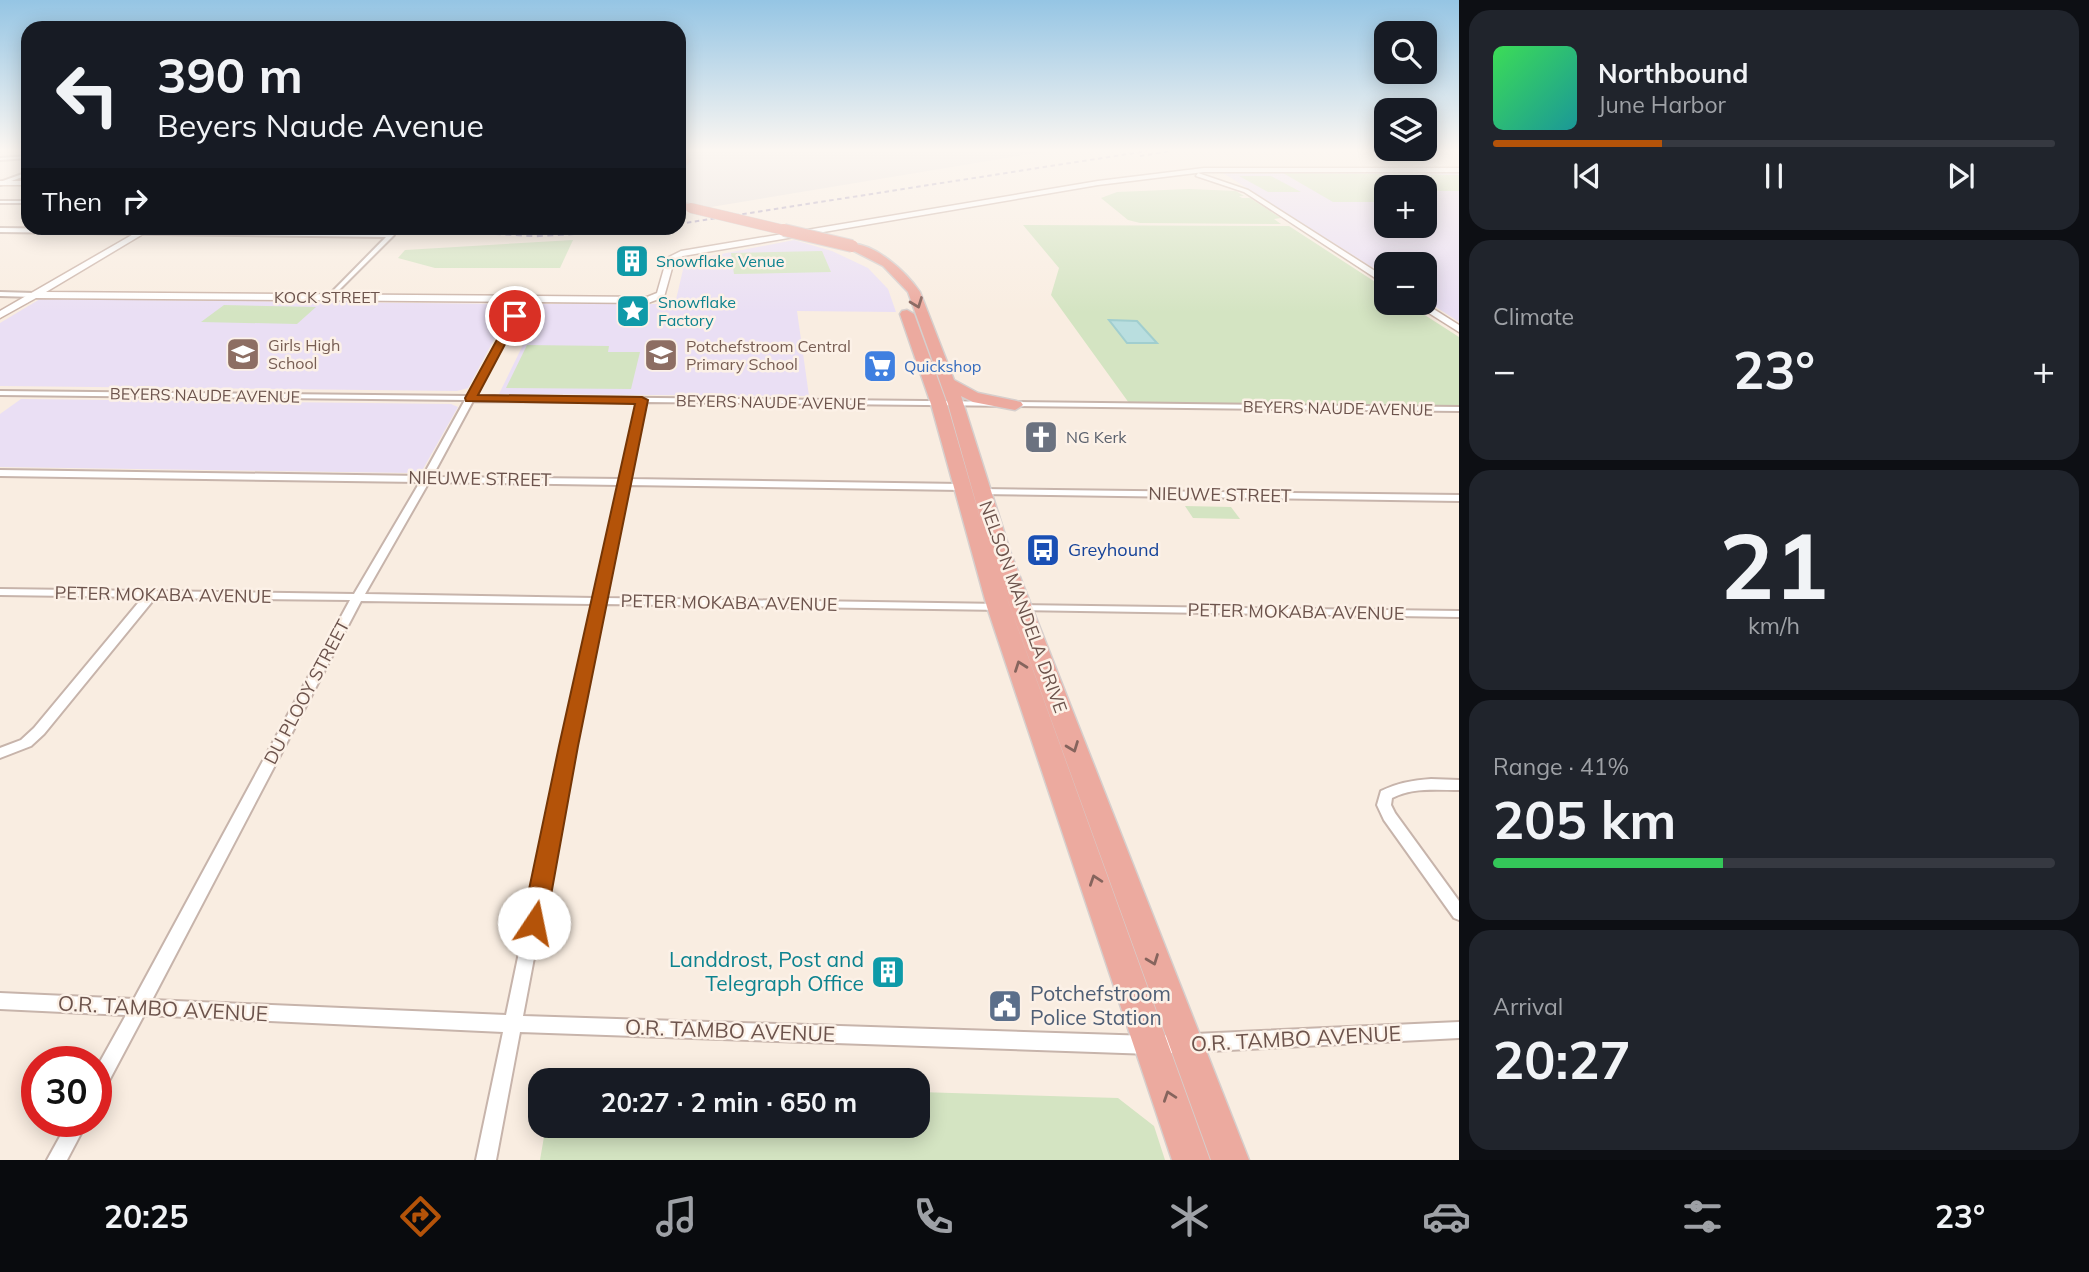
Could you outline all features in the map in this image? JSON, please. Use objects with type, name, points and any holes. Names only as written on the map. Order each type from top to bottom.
[{"type":"highway","name":"NELSON MANDELA DRIVE","points":[[686,208],[847,246],[881,259],[905,278],[914,292],[948,397],[971,489],[1151,1045],[1191,1160]]},
{"type":"highway","name":"NELSON MANDELA DRIVE","points":[[847,246],[875,262],[897,282],[948,397]]},
{"type":"highway","points":[[948,397],[973,397],[1015,405]]},
{"type":"highway","name":"NELSON MANDELA DRIVE","points":[[1010,607],[1230,1160]]},
{"type":"street","name":"KOCK STREET","points":[[0,295],[655,299],[662,293],[670,260],[681,254],[969,205]]},
{"type":"street","points":[[1267,205],[1374,274]]},
{"type":"street","points":[[0,229],[21,229]]},
{"type":"street","points":[[0,315],[136,235]]},
{"type":"street","points":[[330,297],[391,236],[388,235]]},
{"type":"street","name":"DU PLOOY STREET","points":[[112,1058],[357,598],[427,478],[524,299]]},
{"type":"street","points":[[1437,315],[1459,329]]},
{"type":"street","name":"BEYERS NAUDE AVENUE","points":[[0,393],[642,400],[948,397],[1015,405],[1459,409]]},
{"type":"street","points":[[486,1160],[568,746],[642,400]]},
{"type":"street","name":"NIEUWE STREET","points":[[0,473],[626,481],[1459,498]]},
{"type":"street","name":"PETER MOKABA AVENUE","points":[[0,592],[1459,614]]},
{"type":"street","points":[[0,753],[26,743],[40,731],[151,595]]},
{"type":"street","points":[[1459,785],[1412,786],[1395,790],[1386,795],[1384,805],[1389,816],[1459,913]]},
{"type":"street","name":"O.R. TAMBO AVENUE","points":[[0,1002],[514,1024],[1151,1045],[1459,1030]]},
{"type":"street","points":[[57,1160],[70,1137]]},
{"type":"shaded area","points":[[690,205],[722,205],[705,208]]},
{"type":"shaded area","points":[[1274,205],[1374,205],[1374,238],[1437,238],[1437,205],[1459,205],[1459,322],[1437,308],[1437,252],[1374,252],[1374,268]]},
{"type":"shaded area","name":"Potchefstroom Central Primary School","points":[[794,240],[832,251],[868,268],[888,289],[896,312],[797,311],[809,396],[499,394],[543,304],[675,304],[685,261]]},
{"type":"shaded area","name":"Girls High School","points":[[40,299],[512,306],[468,388],[457,391],[0,386],[0,323]]},
{"type":"shaded area","points":[[21,399],[451,404],[458,407],[423,469],[411,473],[0,467],[0,414]]},
{"type":"green space","points":[[1110,205],[1261,205],[1281,218],[1274,219],[1281,224],[1140,223],[1128,220]]},
{"type":"green space","points":[[1023,225],[1289,226],[1374,281],[1374,315],[1425,315],[1459,337],[1459,406],[1129,403],[1051,295],[1059,268]]},
{"type":"green space","points":[[573,240],[560,268],[435,268],[398,258],[405,250]]},
{"type":"green space","points":[[822,251],[831,272],[734,274],[731,253]]},
{"type":"green space","points":[[224,305],[316,307],[297,324],[201,322]]},
{"type":"green space","points":[[527,345],[609,346],[608,352],[640,352],[631,389],[506,388]]},
{"type":"green space","points":[[1185,506],[1231,507],[1240,519],[1193,518]]},
{"type":"green space","points":[[930,1092],[1118,1098],[1154,1126],[1165,1160],[540,1160],[544,1138],[930,1138]]},
{"type":"water","points":[[1109,320],[1137,321],[1157,343],[1127,343]]},
{"type":"railway","points":[[686,223],[800,205]]},
{"type":"railway","points":[[519,235],[553,235]]},
{"type":"place","name":"Snowflake Venue","points":[[632,261]]},
{"type":"place","name":"Snowflake Factory","points":[[633,311]]},
{"type":"place","name":"Girls High School","points":[[243,354]]},
{"type":"place","name":"Potchefstroom Central Primary School","points":[[661,355]]},
{"type":"place","name":"Quickshop","points":[[880,366]]},
{"type":"place","name":"NG Kerk","points":[[1041,437]]},
{"type":"place","name":"Greyhound","points":[[1043,550]]},
{"type":"place","name":"Landdrost, Post and Telegraph Office","points":[[888,972]]},
{"type":"place","name":"Potchefstroom Police Station","points":[[1005,1006]]},
{"type":"route","points":[[515,316],[470,398],[642,400],[568,746],[534,923]]}]
